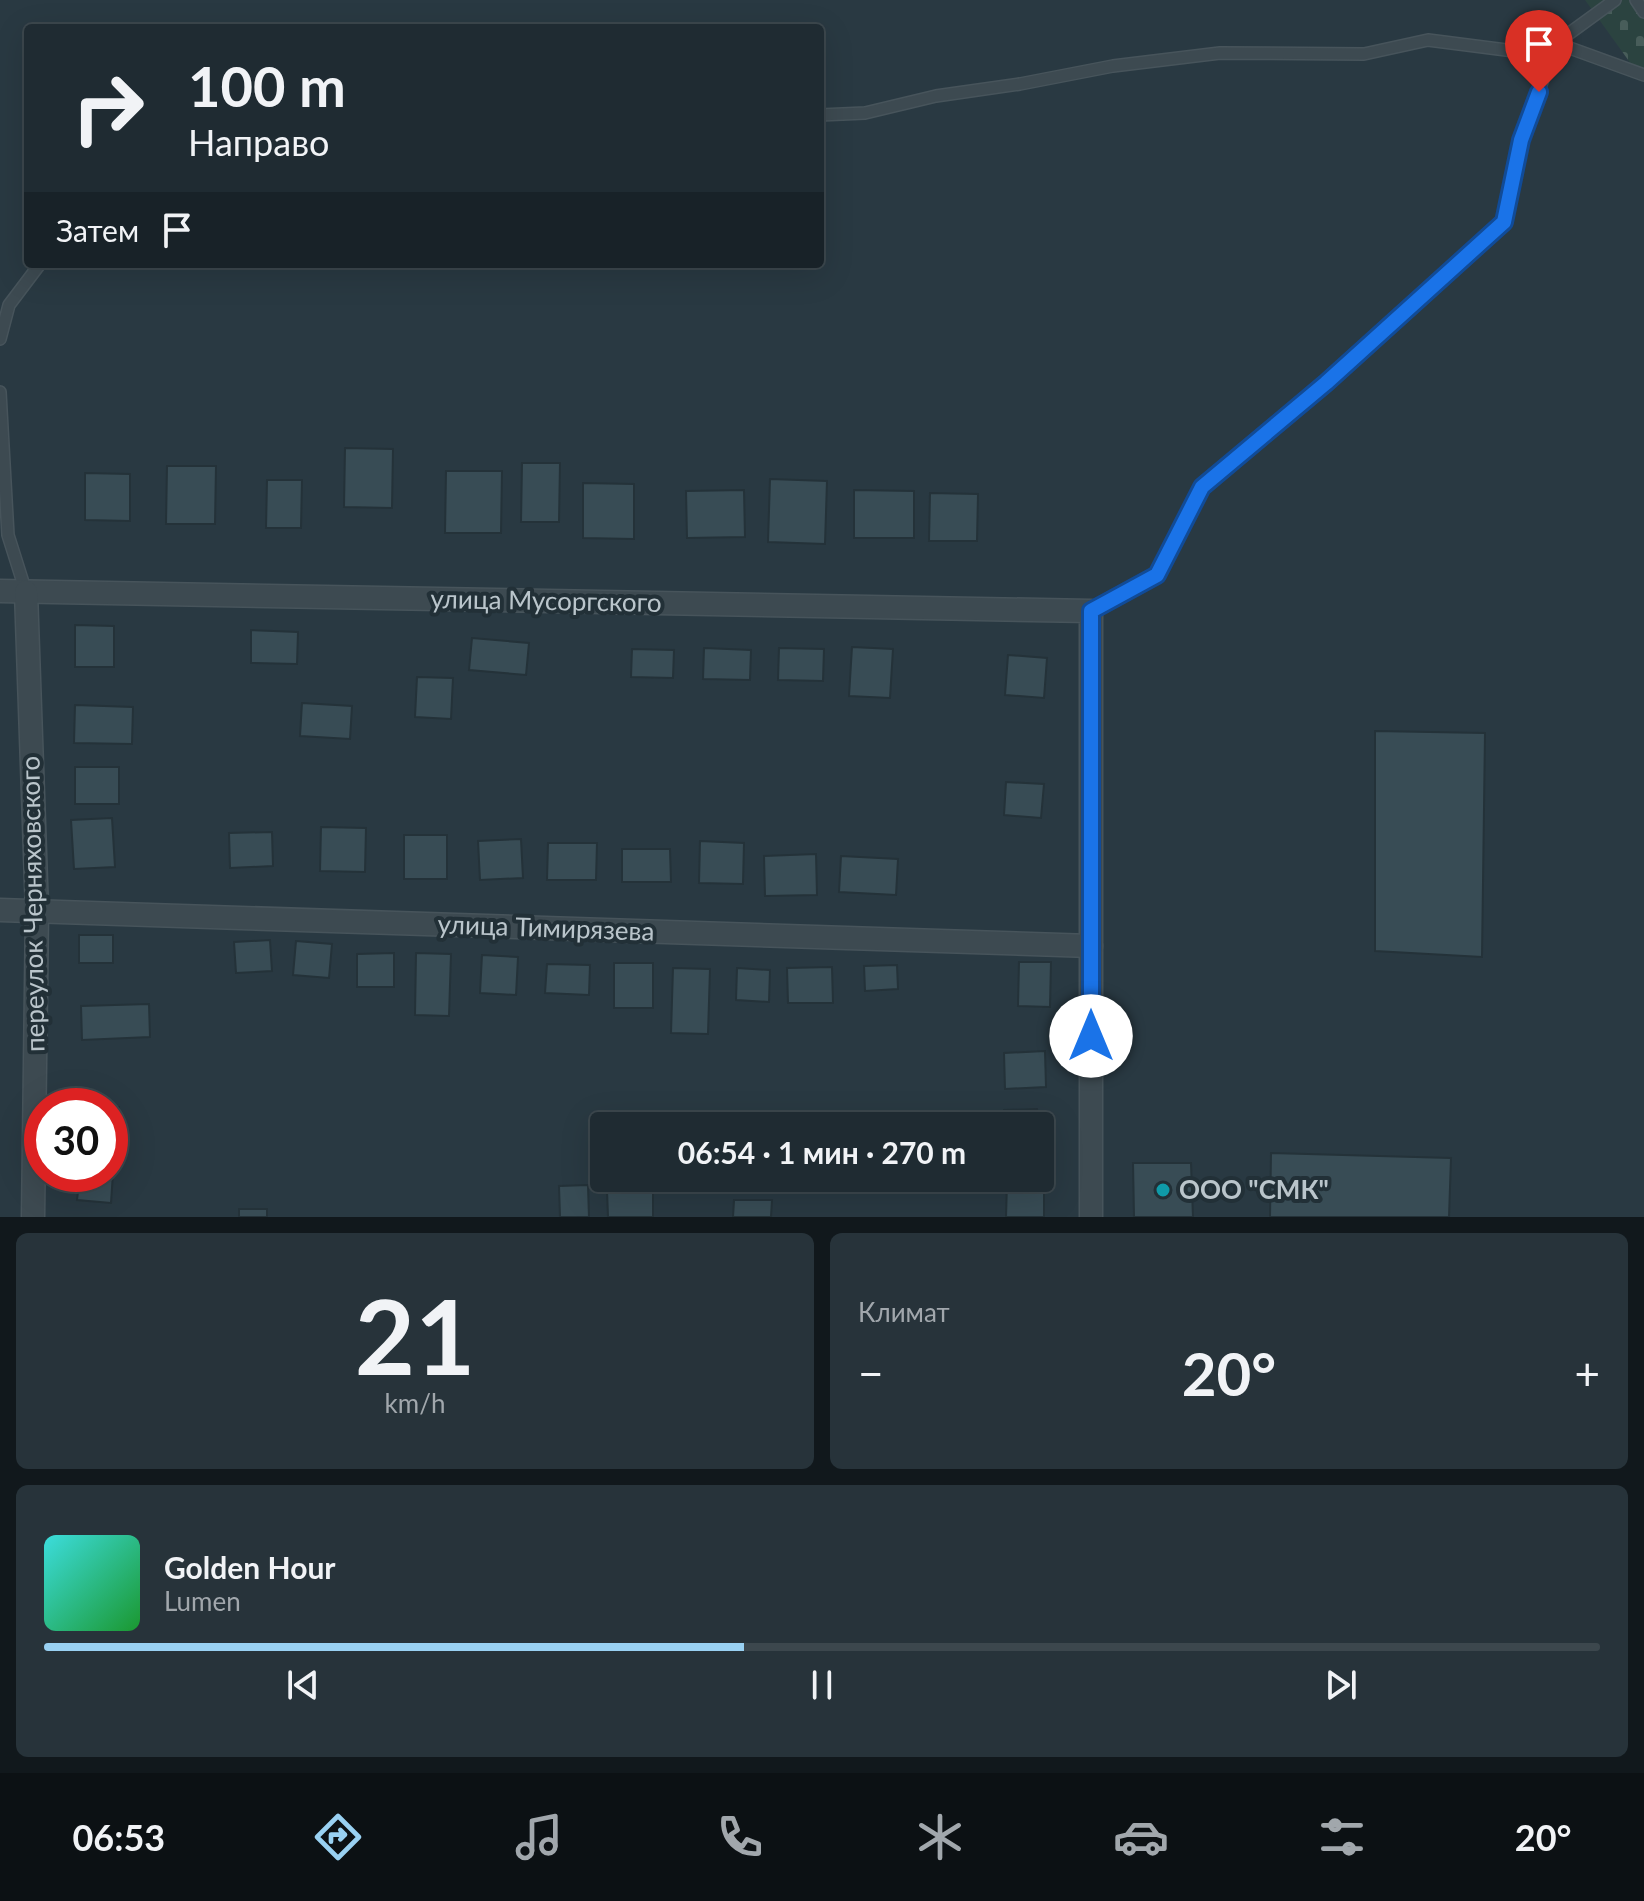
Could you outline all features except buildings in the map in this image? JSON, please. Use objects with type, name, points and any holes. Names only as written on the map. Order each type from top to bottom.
[{"type":"street","name":"улица Мусоргского","points":[[0,591],[1091,611]]},
{"type":"street","name":"переулок Черняховского","points":[[26,592],[37,911],[33,1217]]},
{"type":"street","points":[[1091,611],[1091,1217]]},
{"type":"street","name":"улица Тимирязева","points":[[0,910],[1091,946]]},
{"type":"lane","points":[[824,115],[865,113],[936,96],[1113,66],[1220,53],[1364,54],[1428,40],[1514,51],[1556,43],[1615,0]]},
{"type":"lane","points":[[1636,0],[1644,12]]},
{"type":"lane","points":[[1556,43],[1644,75]]},
{"type":"lane","points":[[1091,611],[1157,575],[1202,487],[1326,383],[1504,222],[1521,140],[1556,43]]},
{"type":"lane","points":[[0,339],[9,305],[37,268]]},
{"type":"lane","points":[[0,392],[8,535],[26,592]]},
{"type":"green space","points":[[1585,0],[1644,0],[1644,82]]},
{"type":"place","name":"ООО \"СМК\"","points":[[1163,1190]]},
{"type":"route","points":[[1091,1036],[1091,611],[1157,575],[1202,487],[1326,383],[1504,222],[1521,140],[1539,92]]}]
